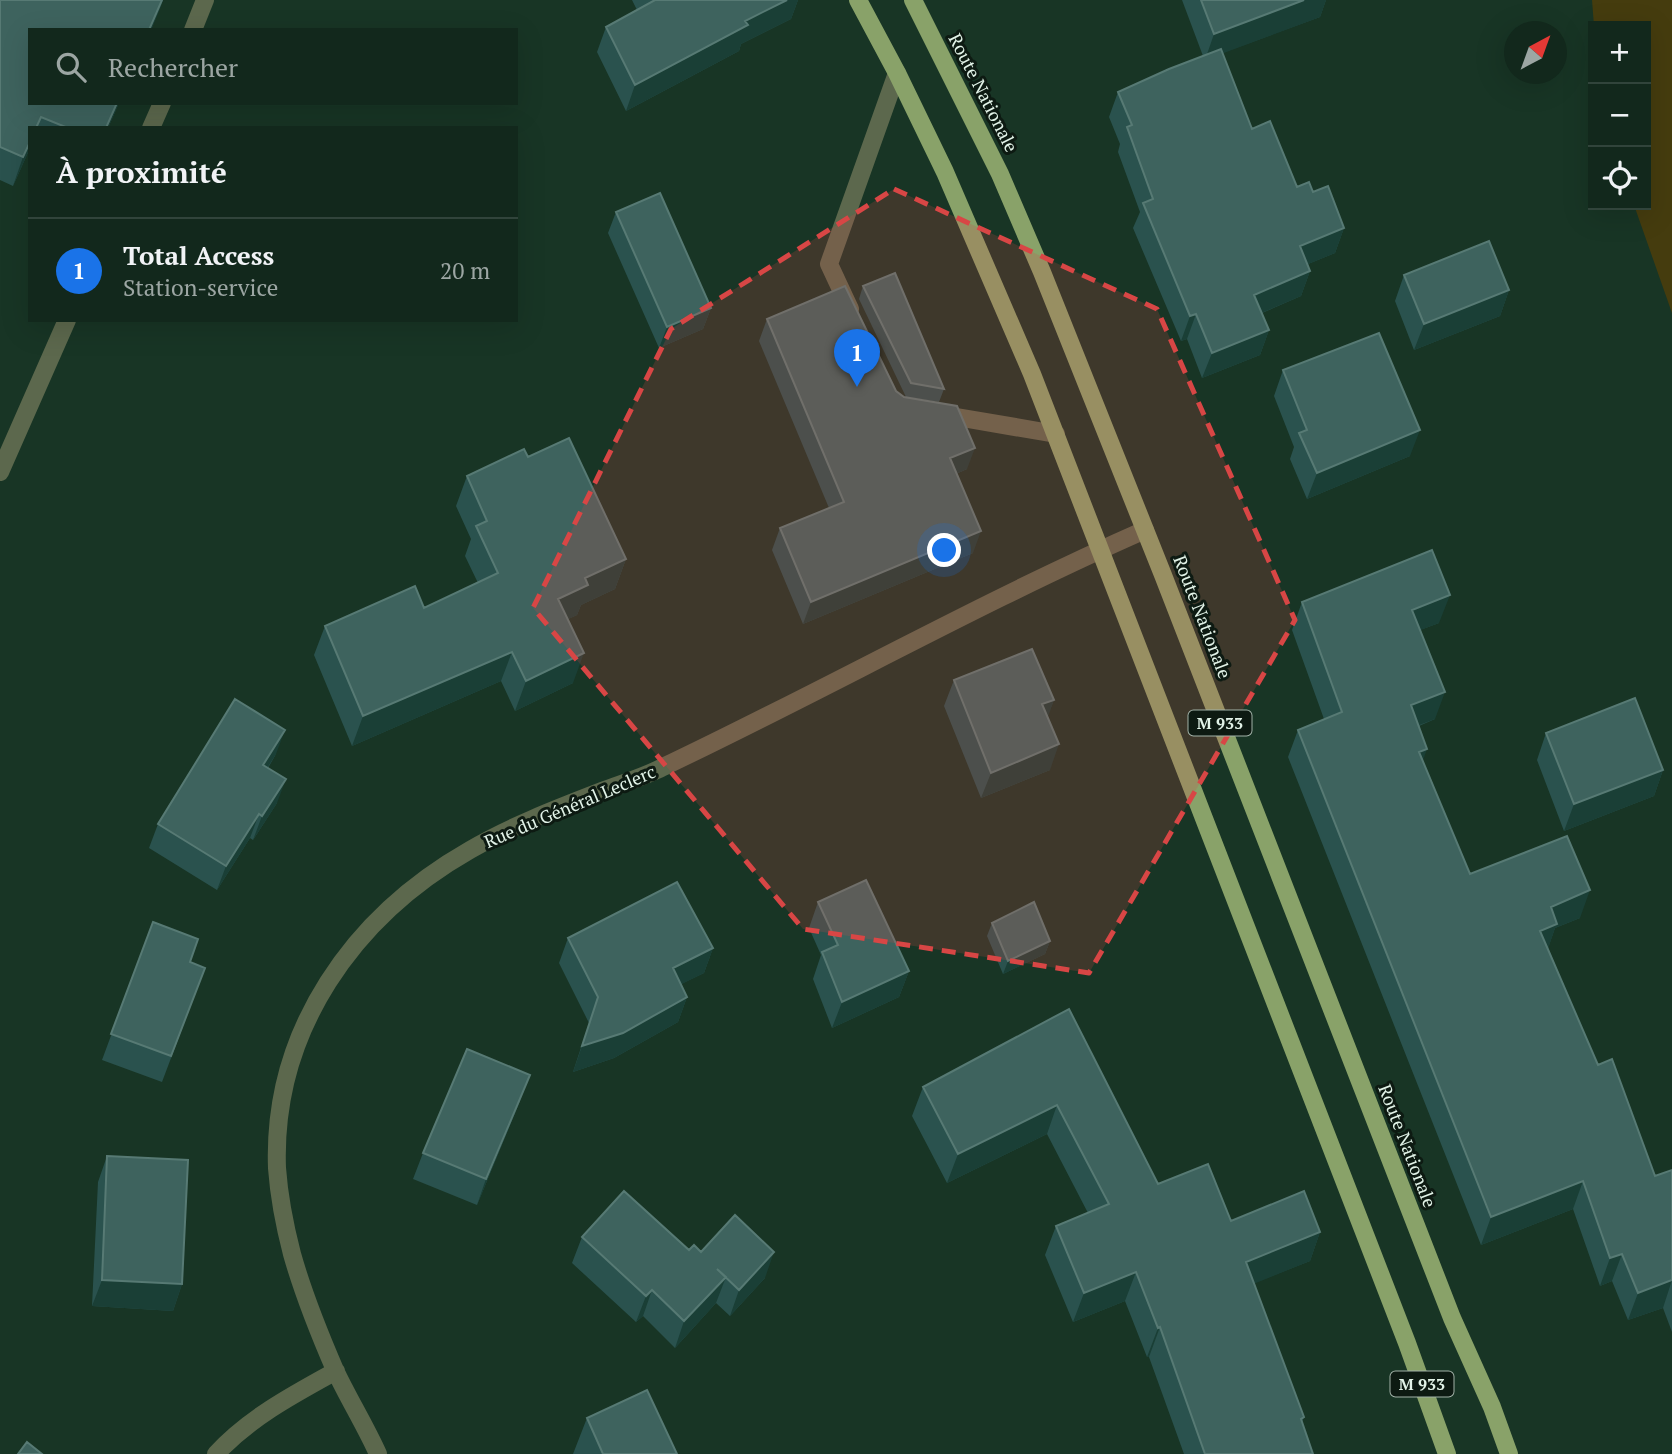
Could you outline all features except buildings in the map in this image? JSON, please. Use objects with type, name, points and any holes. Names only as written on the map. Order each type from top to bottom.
[{"type":"main road","name":"M 933","points":[[859,0],[897,73],[976,240],[1056,434],[1407,1343],[1447,1454]]},
{"type":"main road","name":"Route Nationale","points":[[913,0],[1005,186],[1042,272],[1452,1318],[1492,1407],[1509,1454]]},
{"type":"street","points":[[193,28],[205,0]]},
{"type":"street","points":[[858,323],[829,264],[897,73]]},
{"type":"street","points":[[152,126],[161,105]]},
{"type":"street","points":[[0,472],[66,322]]},
{"type":"street","points":[[924,411],[1056,434]]},
{"type":"street","name":"Rue du Général Leclerc","points":[[378,1454],[336,1371],[309,1305],[292,1255],[277,1170],[281,1105],[290,1065],[310,1015],[351,948],[372,925],[415,887],[472,848],[512,828],[659,770],[1101,549],[1145,530]]},
{"type":"street","points":[[216,1454],[276,1405],[336,1371]]},
{"type":"highlighted area","points":[[894,189],[1157,309],[1295,620],[1089,973],[803,929],[533,608],[671,329]]},
{"type":"shaded area","points":[[1592,0],[1672,0],[1672,313],[1636,210],[1651,210],[1651,21],[1594,21]]},
{"type":"place","name":"Total Access","points":[[857,387]]}]
